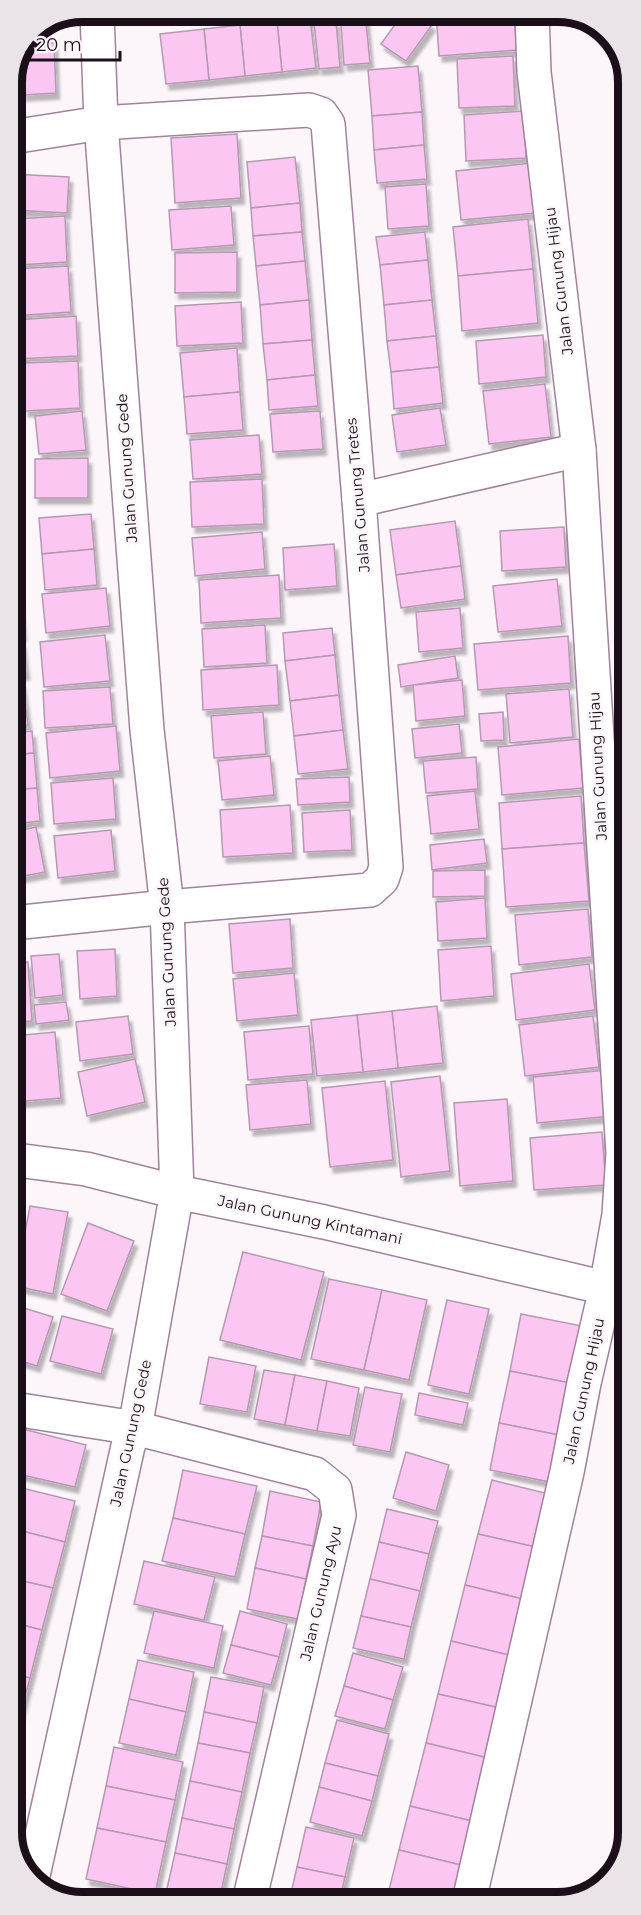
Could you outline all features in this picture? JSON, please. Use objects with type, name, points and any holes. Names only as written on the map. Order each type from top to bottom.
[{"type":"street","name":"Jalan Gunung Gede","points":[[35,1868],[128,1446],[135,1428],[177,1192],[167,907],[147,730],[101,123],[97,22]]},
{"type":"street","name":"Jalan Gunung Hijau","points":[[532,23],[534,72],[579,450],[618,1074]]},
{"type":"street","name":"Jalan Gunung Tretes","points":[[22,922],[370,890],[382,879],[386,867],[328,124],[323,116],[309,110],[101,123]]},
{"type":"street","points":[[22,135],[101,123]]},
{"type":"street","points":[[359,500],[579,450]]},
{"type":"street","name":"Jalan Gunung Kintamani","points":[[22,1161],[86,1169],[177,1192],[324,1222],[606,1288]]},
{"type":"street","name":"Jalan Gunung Hijau","points":[[471,1892],[567,1472],[618,1221]]},
{"type":"street","name":"Jalan Gunung Ayu","points":[[22,1410],[135,1428],[315,1474],[335,1490],[339,1515],[251,1892]]},
{"type":"building","points":[[277,22],[311,22],[316,68],[282,72]]},
{"type":"building","points":[[277,22],[282,72],[245,76],[240,25]]},
{"type":"building","points":[[314,23],[336,23],[340,67],[319,69]]},
{"type":"building","points":[[341,23],[366,23],[370,63],[344,65]]},
{"type":"building","points":[[396,23],[429,23],[432,25],[406,61],[381,44]]},
{"type":"building","points":[[437,23],[515,23],[517,50],[439,56]]},
{"type":"building","points":[[240,25],[245,76],[209,80],[204,29]]},
{"type":"building","points":[[204,29],[209,80],[166,84],[160,34]]},
{"type":"building","points":[[54,43],[56,93],[23,95],[23,79],[27,59],[37,44]]},
{"type":"building","points":[[513,56],[515,106],[459,108],[457,59]]},
{"type":"building","points":[[418,66],[422,112],[372,116],[368,70]]},
{"type":"building","points":[[524,111],[526,158],[466,161],[464,115]]},
{"type":"building","points":[[422,112],[424,145],[374,150],[372,116]]},
{"type":"building","points":[[237,134],[241,198],[175,203],[171,138]]},
{"type":"building","points":[[424,145],[427,179],[377,183],[374,150]]},
{"type":"building","points":[[295,157],[300,203],[251,208],[247,162]]},
{"type":"building","points":[[532,163],[536,213],[461,220],[456,171]]},
{"type":"building","points":[[22,175],[69,177],[67,213],[22,211]]},
{"type":"building","points":[[426,184],[429,226],[388,229],[385,187]]},
{"type":"building","points":[[300,203],[302,232],[253,236],[251,208]]},
{"type":"building","points":[[231,206],[234,245],[172,250],[169,210]]},
{"type":"building","points":[[65,216],[67,262],[22,265],[22,219]]},
{"type":"building","points":[[528,219],[533,269],[458,276],[453,227]]},
{"type":"building","points":[[302,232],[305,261],[256,266],[253,236]]},
{"type":"building","points":[[425,232],[428,260],[380,265],[376,237]]},
{"type":"building","points":[[237,252],[237,292],[175,293],[175,253]]},
{"type":"building","points":[[428,260],[432,300],[384,305],[380,265]]},
{"type":"building","points":[[305,261],[309,300],[260,305],[256,266]]},
{"type":"building","points":[[68,266],[71,312],[22,315],[22,268]]},
{"type":"building","points":[[533,269],[538,323],[462,331],[458,276]]},
{"type":"building","points":[[309,300],[312,340],[263,344],[260,305]]},
{"type":"building","points":[[432,300],[436,336],[387,341],[384,305]]},
{"type":"building","points":[[241,302],[243,343],[177,346],[175,306]]},
{"type":"building","points":[[76,316],[78,356],[22,359],[22,319]]},
{"type":"building","points":[[543,335],[546,377],[479,384],[476,341]]},
{"type":"building","points":[[436,336],[439,367],[391,372],[387,341]]},
{"type":"building","points":[[312,340],[315,375],[267,380],[263,344]]},
{"type":"building","points":[[237,348],[240,392],[184,397],[180,353]]},
{"type":"building","points":[[78,361],[80,408],[25,411],[23,363]]},
{"type":"building","points":[[439,367],[443,403],[394,409],[391,372]]},
{"type":"building","points":[[315,375],[318,406],[269,410],[267,380]]},
{"type":"building","points":[[545,384],[551,437],[489,444],[483,391]]},
{"type":"building","points":[[240,392],[243,430],[187,434],[184,397]]},
{"type":"building","points":[[440,408],[446,445],[397,452],[392,415]]},
{"type":"building","points":[[82,411],[86,450],[39,454],[35,416]]},
{"type":"building","points":[[320,411],[323,449],[273,452],[270,414]]},
{"type":"building","points":[[259,435],[262,474],[193,479],[190,440]]},
{"type":"building","points":[[88,458],[88,498],[35,498],[35,459]]},
{"type":"building","points":[[262,479],[264,524],[192,527],[190,482]]},
{"type":"building","points":[[91,514],[94,549],[42,554],[39,518]]},
{"type":"building","points":[[455,521],[461,566],[396,575],[390,530]]},
{"type":"building","points":[[564,527],[566,567],[502,571],[500,531]]},
{"type":"building","points":[[262,532],[265,569],[195,576],[192,538]]},
{"type":"building","points":[[334,544],[337,586],[285,590],[283,548]]},
{"type":"building","points":[[94,549],[97,585],[45,590],[42,554]]},
{"type":"building","points":[[461,566],[465,599],[401,608],[396,575]]},
{"type":"building","points":[[279,575],[281,618],[201,623],[199,580]]},
{"type":"building","points":[[557,579],[562,626],[498,632],[493,586]]},
{"type":"building","points":[[106,588],[110,626],[46,633],[42,594]]},
{"type":"building","points":[[460,608],[463,648],[419,652],[416,612]]},
{"type":"building","points":[[265,625],[267,663],[204,667],[202,629]]},
{"type":"building","points":[[332,628],[335,655],[285,661],[283,633]]},
{"type":"building","points":[[105,635],[110,681],[44,687],[40,642]]},
{"type":"building","points":[[568,636],[571,683],[478,690],[474,644]]},
{"type":"building","points":[[22,641],[26,674],[22,675]]},
{"type":"building","points":[[335,655],[339,695],[290,701],[285,661]]},
{"type":"building","points":[[455,656],[458,678],[401,687],[398,665]]},
{"type":"building","points":[[277,665],[279,705],[203,710],[201,670]]},
{"type":"building","points":[[462,680],[465,716],[416,721],[413,685]]},
{"type":"building","points":[[22,682],[28,725],[22,726]]},
{"type":"building","points":[[110,687],[113,724],[45,728],[43,691]]},
{"type":"building","points":[[569,689],[573,737],[510,743],[506,694]]},
{"type":"building","points":[[339,695],[343,730],[294,736],[290,701]]},
{"type":"building","points":[[263,712],[266,754],[214,758],[211,716]]},
{"type":"building","points":[[503,712],[504,740],[481,741],[479,714]]},
{"type":"building","points":[[459,724],[462,753],[415,758],[412,729]]},
{"type":"building","points":[[116,726],[120,771],[50,778],[46,733]]},
{"type":"building","points":[[343,730],[348,769],[298,774],[294,736]]},
{"type":"building","points":[[32,731],[34,753],[22,754],[22,732]]},
{"type":"building","points":[[579,739],[583,788],[502,795],[498,747]]},
{"type":"building","points":[[34,753],[37,788],[22,789],[22,754]]},
{"type":"building","points":[[270,756],[274,795],[222,800],[218,761]]},
{"type":"building","points":[[476,757],[478,789],[426,793],[423,761]]},
{"type":"building","points":[[349,777],[350,802],[298,805],[296,779]]},
{"type":"building","points":[[113,778],[116,819],[54,824],[51,783]]},
{"type":"building","points":[[37,788],[40,821],[22,823],[22,789]]},
{"type":"building","points":[[475,791],[479,829],[431,834],[427,796]]},
{"type":"building","points":[[581,796],[584,843],[502,849],[499,803]]},
{"type":"building","points":[[290,805],[293,853],[223,857],[220,810]]},
{"type":"building","points":[[350,810],[352,850],[304,852],[302,813]]},
{"type":"building","points":[[36,827],[45,872],[22,876],[22,830]]},
{"type":"building","points":[[111,830],[115,871],[58,878],[54,836]]},
{"type":"building","points":[[484,839],[487,863],[432,870],[430,845]]},
{"type":"building","points":[[584,843],[589,901],[506,907],[502,849]]},
{"type":"building","points":[[485,870],[485,896],[433,897],[433,871]]},
{"type":"building","points":[[485,898],[487,938],[438,941],[436,902]]},
{"type":"building","points":[[588,909],[592,957],[519,965],[515,915]]},
{"type":"building","points":[[290,919],[293,968],[233,973],[229,924]]},
{"type":"building","points":[[491,946],[494,996],[441,1001],[438,950]]},
{"type":"building","points":[[115,949],[117,996],[80,999],[77,951]]},
{"type":"building","points":[[59,954],[63,995],[35,998],[31,956]]},
{"type":"building","points":[[22,962],[28,962],[32,1021],[22,1022]]},
{"type":"building","points":[[589,964],[595,1010],[516,1020],[511,974]]},
{"type":"building","points":[[294,973],[298,1015],[237,1021],[233,979]]},
{"type":"building","points":[[66,1002],[69,1020],[36,1024],[34,1005]]},
{"type":"building","points":[[437,1006],[443,1063],[398,1068],[392,1011]]},
{"type":"building","points":[[392,1011],[398,1068],[363,1072],[357,1015]]},
{"type":"building","points":[[357,1015],[363,1072],[317,1076],[311,1020]]},
{"type":"building","points":[[128,1016],[133,1054],[80,1061],[76,1022]]},
{"type":"building","points":[[593,1016],[599,1067],[525,1076],[519,1025]]},
{"type":"building","points":[[309,1026],[313,1074],[248,1080],[244,1032]]},
{"type":"building","points":[[55,1032],[61,1098],[22,1101],[22,1035]]},
{"type":"building","points":[[135,1059],[145,1102],[87,1116],[78,1072]]},
{"type":"building","points":[[607,1070],[612,1116],[537,1123],[533,1077]]},
{"type":"building","points":[[440,1076],[450,1171],[401,1177],[391,1082]]},
{"type":"building","points":[[307,1080],[311,1124],[250,1130],[246,1085]]},
{"type":"building","points":[[385,1081],[393,1160],[330,1167],[322,1088]]},
{"type":"building","points":[[507,1099],[513,1181],[460,1186],[454,1103]]},
{"type":"building","points":[[602,1132],[606,1185],[534,1190],[530,1138]]},
{"type":"building","points":[[30,1206],[68,1212],[53,1294],[22,1287],[22,1249]]},
{"type":"building","points":[[88,1223],[134,1241],[107,1311],[61,1294]]},
{"type":"building","points":[[243,1252],[324,1272],[301,1360],[220,1340]]},
{"type":"building","points":[[329,1279],[382,1290],[364,1370],[311,1359]]},
{"type":"building","points":[[382,1290],[427,1300],[409,1380],[364,1370]]},
{"type":"building","points":[[447,1300],[489,1309],[469,1394],[428,1385]]},
{"type":"building","points":[[24,1308],[53,1317],[37,1366],[22,1361]]},
{"type":"building","points":[[521,1314],[582,1326],[570,1383],[510,1371]]},
{"type":"building","points":[[62,1316],[113,1329],[101,1374],[50,1361]]},
{"type":"building","points":[[209,1357],[256,1366],[247,1412],[200,1404]]},
{"type":"building","points":[[264,1370],[295,1375],[285,1425],[254,1419]]},
{"type":"building","points":[[510,1371],[570,1383],[559,1435],[499,1423]]},
{"type":"building","points":[[295,1375],[327,1381],[317,1431],[285,1425]]},
{"type":"building","points":[[327,1381],[359,1388],[350,1436],[317,1431]]},
{"type":"building","points":[[365,1387],[402,1394],[390,1452],[353,1445]]},
{"type":"building","points":[[419,1393],[468,1403],[463,1425],[415,1415]]},
{"type":"building","points":[[499,1423],[559,1435],[550,1482],[490,1470]]},
{"type":"building","points":[[22,1429],[86,1445],[75,1487],[22,1475]]},
{"type":"building","points":[[406,1452],[449,1465],[436,1511],[393,1498]]},
{"type":"building","points":[[183,1470],[257,1486],[245,1534],[173,1518]]},
{"type":"building","points":[[492,1480],[553,1495],[540,1548],[478,1534]]},
{"type":"building","points":[[22,1488],[75,1501],[65,1542],[22,1531]]},
{"type":"building","points":[[270,1491],[321,1502],[313,1546],[262,1536]]},
{"type":"building","points":[[387,1509],[438,1521],[429,1554],[379,1542]]},
{"type":"building","points":[[173,1518],[245,1534],[235,1577],[162,1561]]},
{"type":"building","points":[[22,1531],[65,1542],[53,1588],[22,1581]]},
{"type":"building","points":[[478,1534],[540,1548],[527,1600],[465,1585]]},
{"type":"building","points":[[262,1536],[313,1546],[306,1579],[255,1568]]},
{"type":"building","points":[[379,1542],[429,1554],[420,1591],[370,1579]]},
{"type":"building","points":[[144,1561],[215,1577],[204,1620],[134,1604]]},
{"type":"building","points":[[255,1568],[306,1579],[298,1619],[247,1609]]},
{"type":"building","points":[[370,1579],[420,1591],[411,1627],[361,1616]]},
{"type":"building","points":[[22,1581],[53,1588],[42,1630],[22,1625]]},
{"type":"building","points":[[465,1585],[527,1600],[513,1656],[451,1641]]},
{"type":"building","points":[[154,1611],[223,1626],[214,1668],[144,1653]]},
{"type":"building","points":[[240,1611],[287,1624],[279,1657],[231,1645]]},
{"type":"building","points":[[361,1616],[411,1627],[404,1659],[353,1648]]},
{"type":"building","points":[[22,1625],[42,1630],[30,1678],[22,1676]]},
{"type":"building","points":[[451,1641],[513,1656],[500,1708],[438,1694]]},
{"type":"building","points":[[231,1645],[279,1657],[271,1685],[223,1673]]},
{"type":"building","points":[[353,1653],[403,1667],[393,1700],[344,1686]]},
{"type":"building","points":[[138,1660],[194,1672],[186,1712],[129,1699]]},
{"type":"building","points":[[22,1676],[30,1678],[22,1707]]},
{"type":"building","points":[[211,1677],[264,1687],[257,1723],[204,1712]]},
{"type":"building","points":[[344,1686],[393,1700],[385,1729],[335,1716]]},
{"type":"building","points":[[438,1694],[500,1708],[488,1758],[426,1743]]},
{"type":"building","points":[[129,1699],[186,1712],[176,1755],[119,1743]]},
{"type":"building","points":[[204,1712],[257,1723],[250,1753],[198,1743]]},
{"type":"building","points":[[337,1720],[389,1734],[378,1776],[325,1763]]},
{"type":"building","points":[[198,1743],[250,1753],[242,1792],[190,1781]]},
{"type":"building","points":[[426,1743],[488,1758],[472,1821],[410,1806]]},
{"type":"building","points":[[114,1747],[183,1762],[175,1800],[106,1786]]},
{"type":"building","points":[[325,1763],[378,1776],[372,1801],[319,1787]]},
{"type":"building","points":[[190,1781],[242,1792],[234,1829],[182,1818]]},
{"type":"building","points":[[106,1786],[175,1800],[166,1842],[97,1828]]},
{"type":"building","points":[[319,1787],[372,1801],[362,1836],[310,1822]]},
{"type":"building","points":[[410,1806],[472,1821],[461,1865],[399,1850]]},
{"type":"building","points":[[182,1818],[234,1829],[227,1864],[175,1853]]},
{"type":"building","points":[[306,1827],[354,1838],[345,1877],[297,1867]]},
{"type":"building","points":[[97,1828],[166,1842],[155,1892],[86,1879]]},
{"type":"building","points":[[399,1850],[461,1865],[454,1892],[388,1892]]},
{"type":"building","points":[[175,1853],[227,1864],[221,1892],[166,1892]]},
{"type":"building","points":[[297,1867],[345,1877],[341,1892],[291,1892]]}]
